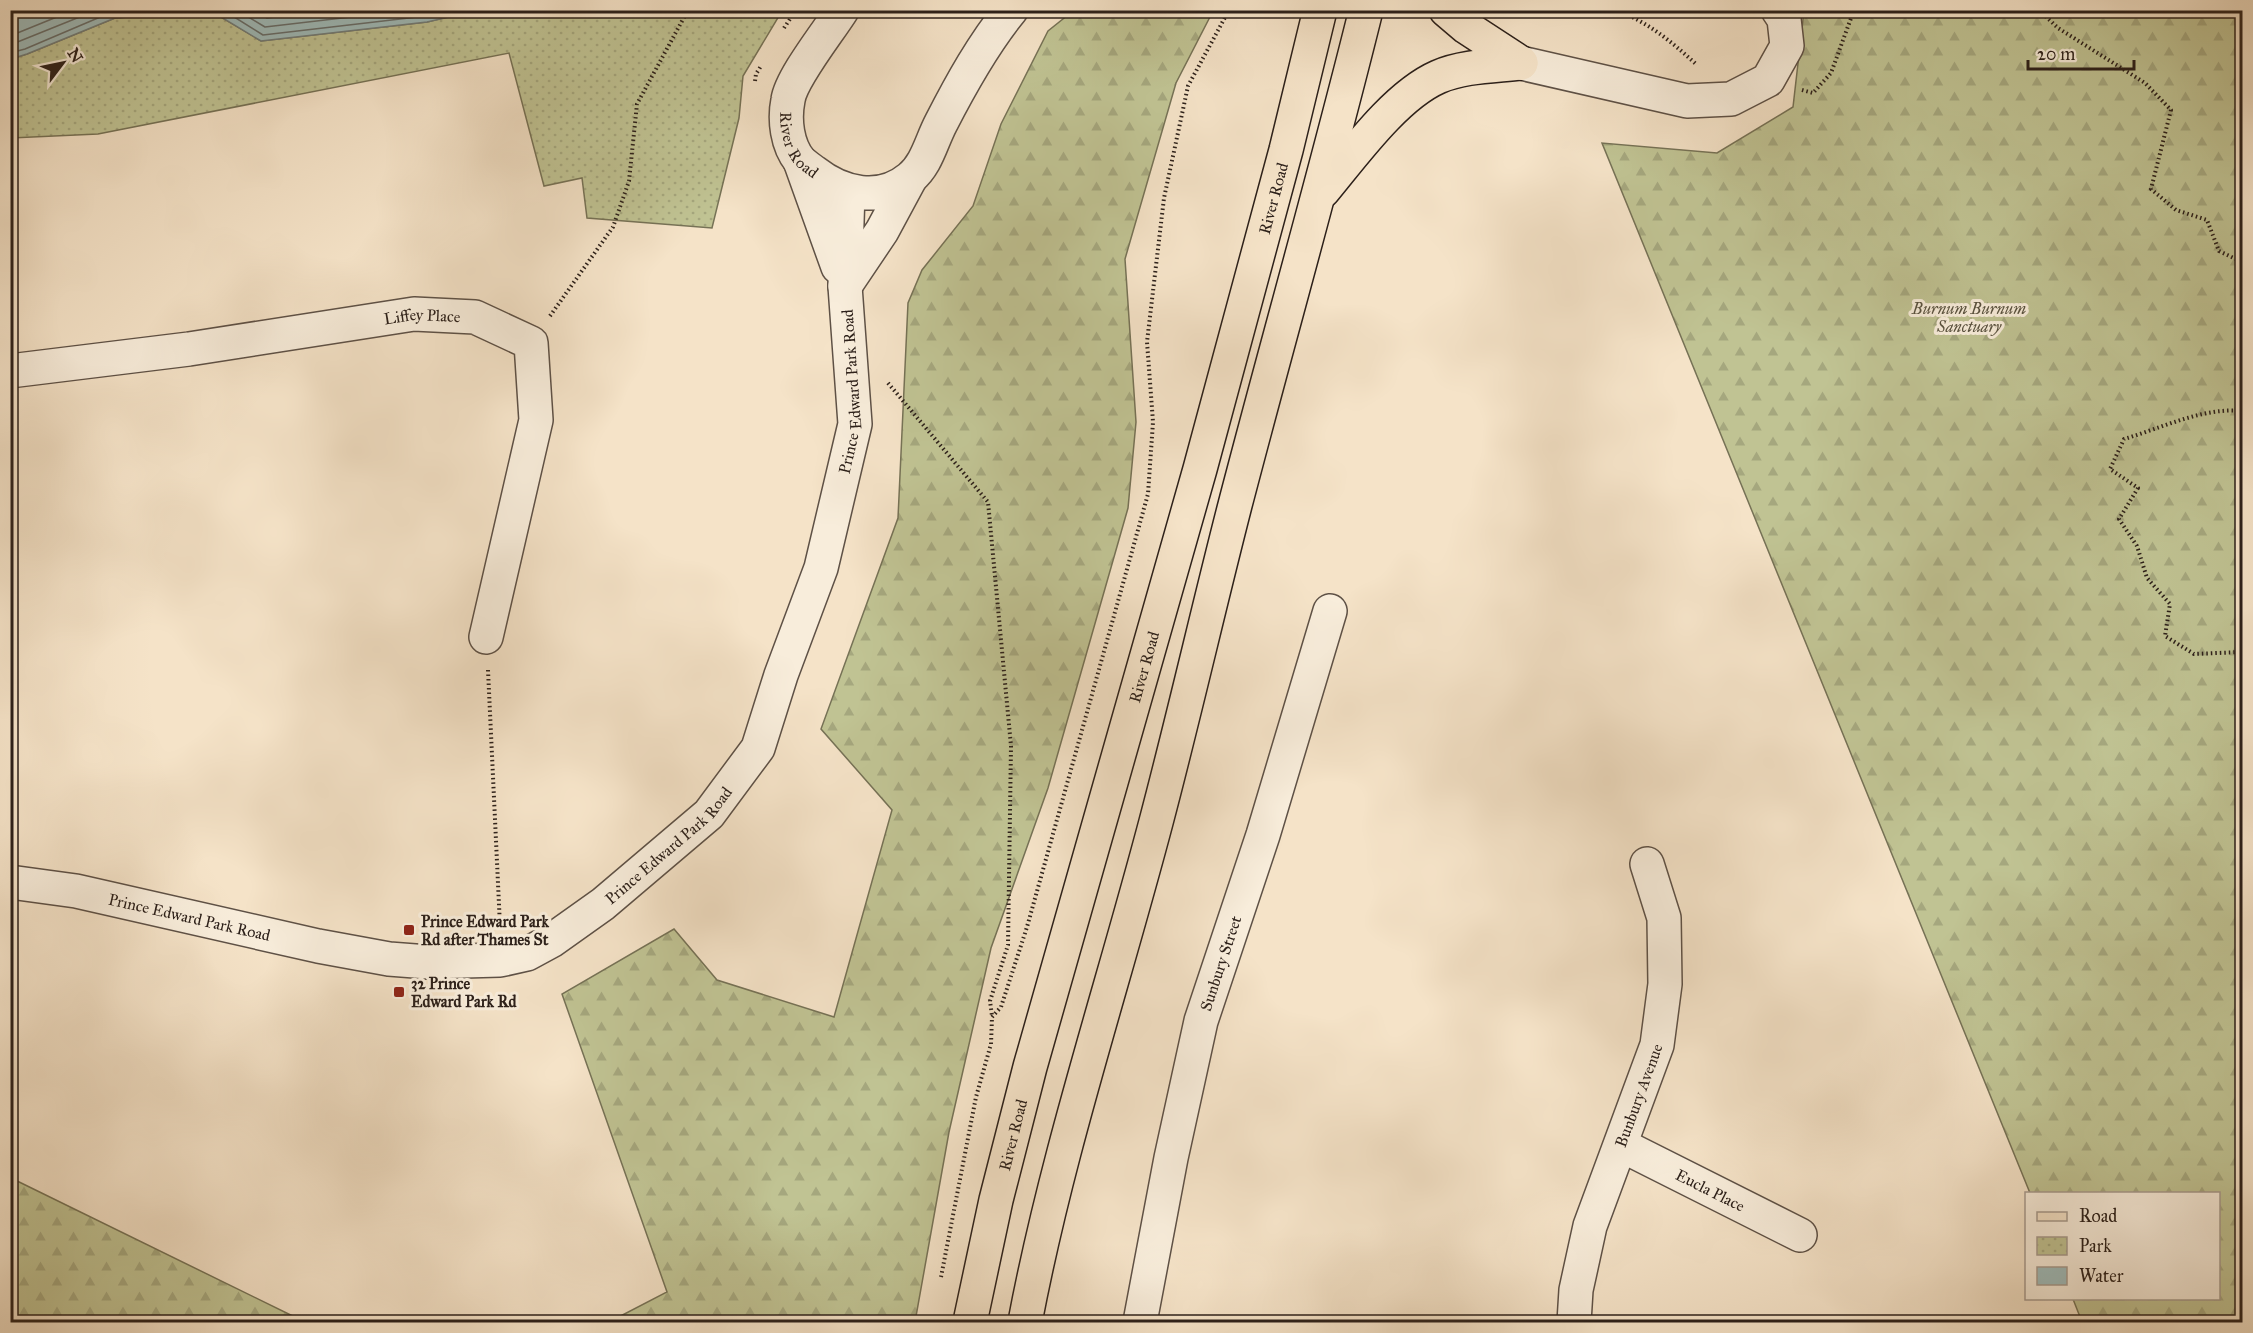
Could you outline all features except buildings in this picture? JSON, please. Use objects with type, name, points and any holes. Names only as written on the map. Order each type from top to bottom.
[{"type":"main road","name":"River Road","points":[[970,1323],[996,1200],[1027,1078],[1200,469],[1286,150],[1320,10]]},
{"type":"main road","points":[[1025,1323],[1038,1251],[1069,1131],[1151,840],[1235,504],[1366,10]]},
{"type":"main road","points":[[1446,10],[1466,27],[1521,63]]},
{"type":"main road","points":[[1317,198],[1363,142],[1416,91],[1438,77],[1474,68],[1521,63]]},
{"type":"street","name":"River Road","points":[[842,10],[798,76],[788,97],[786,117],[790,142],[800,161],[825,181],[848,191],[867,194],[885,192],[910,178],[921,166],[940,124],[982,51],[1011,10]]},
{"type":"street","points":[[1521,63],[1687,101],[1731,99],[1768,80],[1787,46],[1784,19],[1778,10]]},
{"type":"street","points":[[800,161],[845,286]]},
{"type":"street","points":[[845,286],[882,231],[910,178]]},
{"type":"street","name":"Prince Edward Park Road","points":[[10,882],[76,891],[223,926],[389,959],[428,962],[500,960],[527,954],[551,941],[603,904],[709,814],[758,748],[821,567],[855,424],[845,286],[848,191]]},
{"type":"street","name":"Liffey Place","points":[[10,371],[189,349],[414,314],[475,317],[531,344]]},
{"type":"street","points":[[486,637],[536,420],[531,344]]},
{"type":"street","name":"Sunbury Street","points":[[1140,1323],[1171,1158],[1201,1021],[1263,835],[1330,611]]},
{"type":"street","name":"Bunbury Avenue","points":[[1574,1323],[1576,1290],[1590,1226],[1658,1046],[1665,984],[1664,918],[1647,864]]},
{"type":"street","name":"Eucla Place","points":[[1621,1145],[1800,1235]]},
{"type":"path","points":[[531,344],[613,227],[629,181],[637,104],[688,10]]},
{"type":"path","points":[[992,1017],[1001,1007],[1027,927],[1148,494],[1153,422],[1147,342],[1164,198],[1188,86],[1229,10]]},
{"type":"path","points":[[1616,10],[1633,17],[1669,39],[1731,99]]},
{"type":"path","points":[[1768,80],[1813,93],[1830,73],[1854,10]]},
{"type":"path","points":[[2039,10],[2058,28],[2145,83],[2171,110],[2151,189],[2176,210],[2207,220],[2219,251],[2242,262]]},
{"type":"path","points":[[880,374],[987,502],[1011,746],[1008,945],[990,1001],[992,1017],[990,1044],[976,1097],[940,1283]]},
{"type":"path","points":[[2242,411],[2233,410],[2200,415],[2124,439],[2110,469],[2138,488],[2119,519],[2137,546],[2147,578],[2170,604],[2165,636],[2194,654],[2242,652]]},
{"type":"path","points":[[486,637],[500,897],[500,960]]},
{"type":"green space","points":[[476,10],[782,11],[743,76],[739,118],[712,228],[587,218],[582,178],[544,186],[509,53],[98,134],[11,138],[11,59],[115,18],[211,11],[261,41],[427,22]]},
{"type":"green space","points":[[1073,11],[1213,11],[1176,83],[1125,259],[1136,422],[1128,508],[1048,788],[991,948],[949,1132],[915,1322],[609,1322],[667,1292],[562,994],[674,929],[717,980],[834,1017],[892,810],[821,729],[898,518],[908,303],[922,270],[973,206],[1001,124],[1048,31]]},
{"type":"green space","name":"Burnum Burnum Sanctuary","points":[[1804,11],[2242,11],[2242,1322],[2082,1322],[2073,1300],[2220,1300],[2220,1192],[2030,1192],[1602,143],[1717,153],[1793,107]]},
{"type":"green space","points":[[11,1178],[305,1322],[11,1322]]},
{"type":"water","points":[[11,10],[210,11],[115,18],[11,59]]},
{"type":"water","points":[[211,11],[476,11],[427,22],[261,41]]},
{"type":"place","name":"Prince Edward Park Rd after Thames St","points":[[409,930]]},
{"type":"place","name":"32 Prince Edward Park Rd","points":[[399,992]]}]
